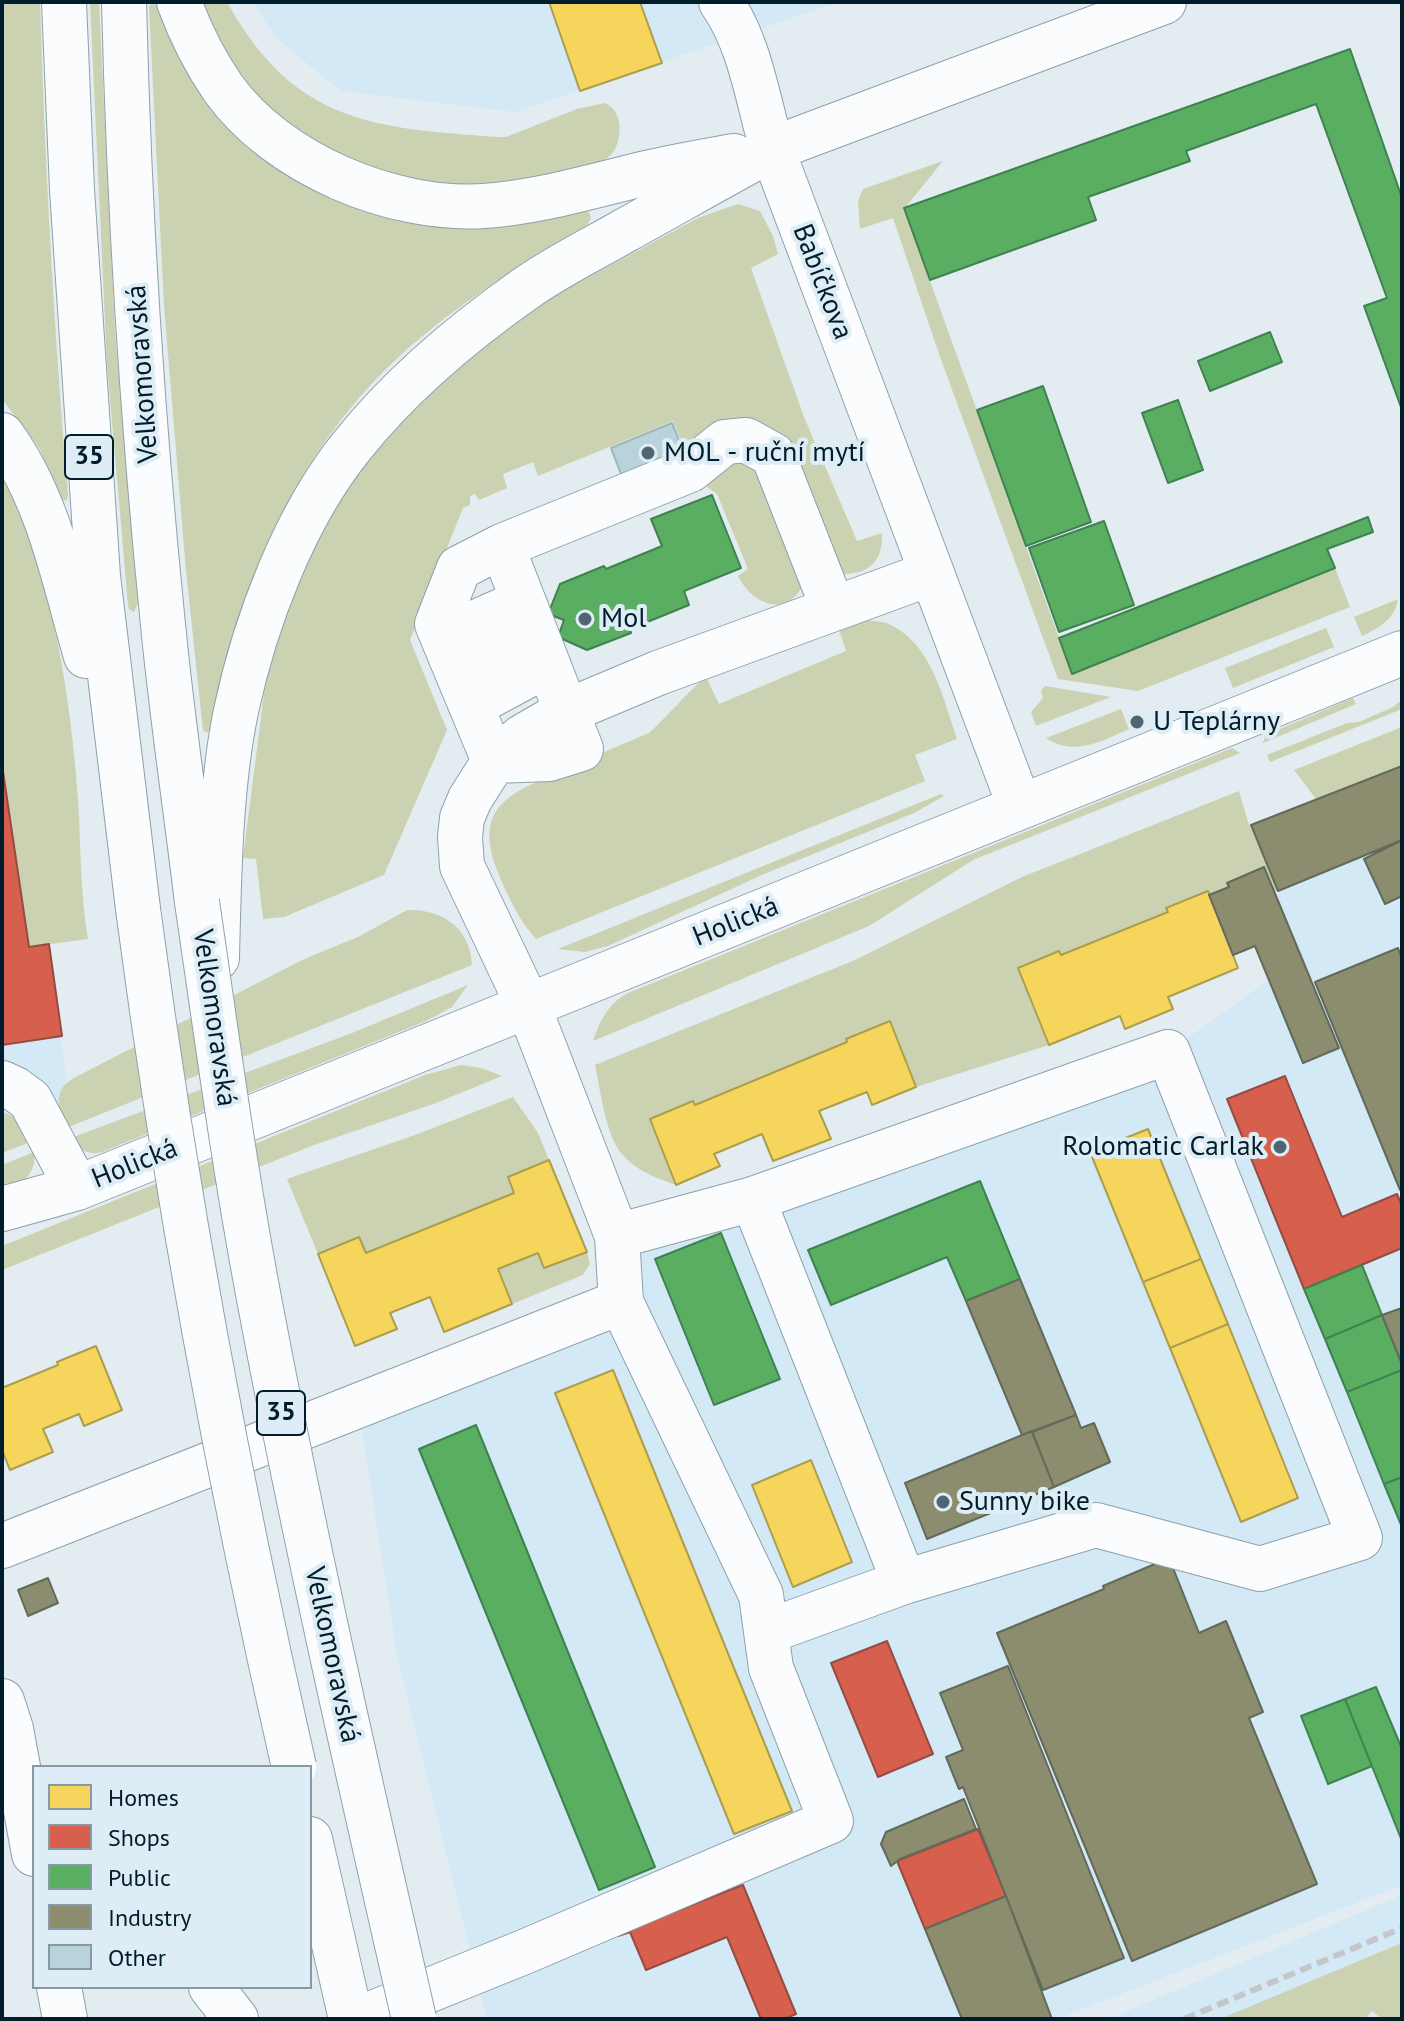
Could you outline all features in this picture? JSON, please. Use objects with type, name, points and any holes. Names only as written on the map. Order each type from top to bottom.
[{"type":"main road","name":"35","points":[[64,2],[86,418],[98,576],[120,773],[157,1053],[216,1400],[294,1765]]},
{"type":"main road","name":"Velkomoravská","points":[[124,2],[144,396],[163,626],[208,901],[216,1029],[258,1290],[299,1501],[414,2019]]},
{"type":"main road","points":[[179,2],[202,54],[224,90],[244,112],[292,152],[317,167],[389,196],[430,204],[481,206],[535,200],[772,149]]},
{"type":"main road","name":"Babíčkova","points":[[721,2],[742,44],[772,149],[1020,807]]},
{"type":"main road","points":[[208,901],[236,710],[266,608],[291,547],[318,494],[350,448],[433,360],[528,287],[772,149],[1164,2]]},
{"type":"main road","points":[[2,435],[18,457],[51,533],[120,773]]},
{"type":"main road","points":[[494,761],[437,624],[459,568],[502,546],[690,470],[725,442],[746,440],[773,455],[833,608]]},
{"type":"main road","points":[[502,546],[565,712]]},
{"type":"main road","points":[[358,2019],[831,1821],[771,1668],[761,1595],[621,1302],[617,1236],[528,1005],[462,866],[462,818],[480,779],[494,761],[522,737],[565,712],[658,673],[932,573]]},
{"type":"main road","points":[[457,671],[535,633]]},
{"type":"main road","points":[[457,671],[535,633]]},
{"type":"main road","name":"Holická","points":[[2,1209],[73,1189],[1402,653]]},
{"type":"main road","points":[[617,1236],[753,1199],[1168,1052],[1360,1538],[1260,1569],[1096,1525],[904,1582],[766,1632]]},
{"type":"main road","points":[[2,1083],[30,1100],[73,1189]]},
{"type":"main road","name":"Holická","points":[[2,1231],[73,1189]]},
{"type":"main road","points":[[753,1199],[904,1582]]},
{"type":"main road","points":[[2,1546],[621,1302]]},
{"type":"main road","points":[[6,1715],[39,1765]]},
{"type":"main road","points":[[6,1715],[32,1844]]},
{"type":"main road","points":[[312,1848],[351,2019]]},
{"type":"main road","points":[[59,1989],[65,2019]]},
{"type":"main road","points":[[213,1989],[236,2019]]},
{"type":"shaded area","points":[[253,2],[838,2],[516,112],[341,91],[276,38]]},
{"type":"shaded area","points":[[1402,764],[1402,1885],[1057,2019],[487,2019],[397,1655],[358,1405],[621,1302],[617,1236],[1168,1052],[1269,980],[1278,891],[1251,825]]},
{"type":"shaded area","points":[[2,766],[49,944],[71,1117],[2,1137]]},
{"type":"shaded area","points":[[1402,1895],[1402,1960],[1259,2019],[1108,2019]]},
{"type":"green space","points":[[2,2],[40,2],[47,188],[66,501],[60,498],[39,448],[2,399]]},
{"type":"green space","points":[[90,2],[99,2],[115,331],[138,603],[134,612],[128,605],[107,364]]},
{"type":"green space","points":[[202,2],[227,2],[253,42],[280,73],[309,96],[340,112],[412,129],[506,137],[577,109],[605,103],[618,117],[620,131],[617,145],[608,158],[590,167],[501,183],[437,183],[380,171],[326,148],[278,114],[238,72]]},
{"type":"green space","points":[[152,3],[157,5],[184,64],[258,152],[582,210],[589,212],[591,218],[586,227],[494,283],[436,325],[383,372],[331,434],[305,471],[263,552],[232,638],[207,733],[203,730],[186,571],[164,306],[149,6]]},
{"type":"green space","points":[[943,161],[904,209],[1072,674],[1335,568],[1350,607],[1138,691],[1058,679],[939,354],[893,218],[860,229],[858,201],[863,189]]},
{"type":"green space","points":[[738,204],[760,211],[773,236],[778,254],[751,268],[804,417],[857,541],[882,533],[877,558],[860,572],[842,574],[781,449],[686,452],[673,421],[538,476],[533,462],[503,474],[507,488],[479,500],[475,494],[470,496],[470,505],[463,508],[410,640],[447,730],[384,875],[284,917],[263,919],[256,859],[243,858],[267,670],[292,589],[332,507],[373,448],[446,372],[526,311],[698,218]]},
{"type":"green space","points":[[755,454],[805,581],[798,593],[781,604],[762,601],[738,576],[748,569],[717,494],[703,484],[705,472]]},
{"type":"green space","points":[[2,476],[34,550],[64,676],[75,760],[88,939],[29,947],[2,765]]},
{"type":"green space","points":[[1398,599],[1390,617],[1362,636],[1354,617]]},
{"type":"green space","points":[[866,620],[888,624],[905,634],[927,660],[941,691],[957,739],[915,755],[925,781],[536,939],[511,901],[491,852],[490,833],[500,806],[527,787],[649,733],[706,677],[719,704],[846,651],[837,624]]},
{"type":"green space","points":[[1326,628],[1334,647],[1233,688],[1225,668]]},
{"type":"green space","points":[[1045,686],[1111,697],[1036,726],[1031,712],[1043,698],[1041,690]]},
{"type":"green space","points":[[1353,698],[1356,704],[1263,743],[1266,735]]},
{"type":"green space","points":[[1402,700],[1402,709],[1270,762],[1267,755],[1347,723],[1359,722]]},
{"type":"green space","points":[[1121,709],[1129,729],[1109,738],[1077,747],[1056,744],[1046,738]]},
{"type":"green space","points":[[1402,727],[1402,766],[1316,799],[1294,770]]},
{"type":"green space","points":[[1232,748],[1240,753],[973,860],[869,926],[593,1041],[606,1013],[628,993]]},
{"type":"green space","points":[[1239,791],[1248,822],[1278,891],[1274,891],[1264,867],[1227,883],[1229,887],[1167,909],[1168,912],[1061,955],[1059,952],[1049,1045],[916,1087],[890,1021],[695,1105],[693,1101],[650,1119],[676,1185],[640,1169],[616,1146],[604,1112],[595,1065],[855,960],[1022,877]]},
{"type":"green space","points":[[941,794],[944,796],[914,813],[764,874],[608,946],[585,952],[558,949]]},
{"type":"green space","points":[[407,910],[432,913],[452,923],[466,940],[472,965],[66,1128],[59,1095],[72,1079],[302,960],[358,937]]},
{"type":"green space","points":[[468,985],[452,1007],[426,1021],[102,1152],[84,1151],[71,1138],[352,1033]]},
{"type":"green space","points":[[461,1065],[502,1076],[436,1103],[314,1145],[2,1270],[2,1246],[425,1075]]},
{"type":"green space","points":[[513,1097],[538,1133],[549,1160],[508,1177],[514,1193],[366,1253],[359,1237],[318,1254],[287,1179]]},
{"type":"green space","points":[[2,1113],[16,1119],[30,1142],[2,1153]]},
{"type":"green space","points":[[34,1152],[33,1167],[26,1178],[2,1192],[2,1165]]},
{"type":"green space","points":[[587,1252],[590,1264],[583,1275],[512,1304],[498,1269],[538,1253],[545,1268]]},
{"type":"green space","points":[[1402,1943],[1402,2019],[1382,2019],[1372,2011],[1365,2019],[1220,2019]]},
{"type":"building: Homes","points":[[549,2],[640,2],[662,63],[580,91]]},
{"type":"building: Homes","points":[[1208,891],[1238,968],[1168,997],[1173,1009],[1125,1029],[1120,1016],[1049,1045],[1018,968],[1059,951],[1061,955],[1168,912],[1166,908]]},
{"type":"building: Homes","points":[[890,1021],[916,1087],[872,1105],[867,1092],[819,1111],[831,1139],[773,1161],[762,1134],[714,1154],[720,1166],[676,1185],[650,1119],[693,1101],[695,1105]]},
{"type":"building: Homes","points":[[1148,1129],[1201,1259],[1143,1282],[1090,1152]]},
{"type":"building: Homes","points":[[549,1160],[587,1252],[544,1268],[538,1253],[498,1269],[512,1304],[444,1332],[430,1297],[390,1313],[397,1329],[355,1346],[318,1254],[359,1237],[366,1253],[514,1193],[508,1177]]},
{"type":"building: Homes","points":[[1201,1259],[1228,1324],[1170,1348],[1143,1282]]},
{"type":"building: Homes","points":[[1228,1324],[1298,1498],[1241,1522],[1170,1348]]},
{"type":"building: Homes","points":[[96,1346],[122,1410],[84,1426],[79,1414],[43,1429],[53,1452],[10,1470],[2,1450],[2,1388]]},
{"type":"building: Homes","points":[[613,1370],[792,1811],[734,1834],[555,1393]]},
{"type":"building: Homes","points":[[811,1460],[852,1562],[793,1587],[752,1485]]},
{"type":"building: Shops","points":[[2,765],[29,947],[49,944],[62,1036],[2,1045]]},
{"type":"building: Shops","name":"Rolomatic Carlak","points":[[1285,1076],[1342,1217],[1397,1194],[1402,1206],[1402,1248],[1304,1289],[1227,1099]]},
{"type":"building: Shops","points":[[887,1641],[933,1754],[878,1777],[831,1663]]},
{"type":"building: Shops","points":[[978,1829],[1006,1896],[925,1929],[897,1861]]},
{"type":"building: Shops","points":[[743,1885],[796,2014],[784,2019],[761,2019],[727,1937],[646,1970],[630,1932],[617,1934]]},
{"type":"building: Public","points":[[1350,49],[1402,198],[1402,410],[1364,306],[1387,298],[1316,104],[1186,151],[1190,161],[1088,197],[1096,220],[930,280],[904,208]]},
{"type":"building: Public","points":[[1270,332],[1282,362],[1210,391],[1198,361]]},
{"type":"building: Public","points":[[1043,386],[1091,522],[1026,546],[977,410]]},
{"type":"building: Public","points":[[1178,400],[1203,470],[1168,483],[1142,413]]},
{"type":"building: Public","points":[[712,495],[741,568],[684,591],[689,605],[587,650],[558,637],[564,620],[548,614],[560,584],[662,546],[651,519]]},
{"type":"building: Public","points":[[1368,517],[1373,532],[1327,549],[1335,568],[1072,674],[1059,638]]},
{"type":"building: Public","points":[[1104,521],[1134,605],[1059,632],[1029,548]]},
{"type":"building: Public","points":[[980,1181],[1020,1279],[966,1301],[947,1257],[831,1305],[808,1250]]},
{"type":"building: Public","points":[[721,1233],[780,1379],[714,1405],[655,1259]]},
{"type":"building: Public","points":[[1362,1265],[1382,1315],[1325,1339],[1304,1289]]},
{"type":"building: Public","points":[[1382,1315],[1402,1370],[1347,1392],[1325,1339]]},
{"type":"building: Public","points":[[1402,1370],[1402,1477],[1384,1484],[1347,1392]]},
{"type":"building: Public","points":[[476,1425],[655,1867],[599,1890],[419,1449]]},
{"type":"building: Public","points":[[1402,1477],[1402,1527],[1384,1484]]},
{"type":"building: Public","points":[[1376,1687],[1402,1749],[1402,1841],[1345,1699]]},
{"type":"building: Public","points":[[1345,1699],[1372,1766],[1328,1784],[1301,1716]]},
{"type":"building: Industry","points":[[1402,766],[1402,840],[1278,891],[1251,825]]},
{"type":"building: Industry","points":[[1402,840],[1402,896],[1385,904],[1364,859]]},
{"type":"building: Industry","points":[[1264,867],[1339,1048],[1303,1063],[1255,946],[1233,955],[1209,895],[1229,887],[1227,883]]},
{"type":"building: Industry","points":[[1398,948],[1402,959],[1400,1190],[1315,982]]},
{"type":"building: Industry","points":[[1020,1279],[1076,1415],[1022,1435],[966,1301]]},
{"type":"building: Industry","points":[[1402,1308],[1402,1364],[1382,1315]]},
{"type":"building: Industry","points":[[1076,1415],[1081,1428],[1094,1423],[1110,1462],[1054,1487],[1032,1432]]},
{"type":"building: Industry","points":[[1032,1431],[1054,1487],[927,1539],[905,1483]]},
{"type":"building: Industry","points":[[1169,1558],[1199,1633],[1226,1621],[1263,1712],[1249,1718],[1317,1884],[1132,1961],[997,1633],[1104,1589],[1103,1586]]},
{"type":"building: Industry","points":[[48,1578],[58,1603],[28,1616],[18,1590]]},
{"type":"building: Industry","points":[[1008,1666],[1124,1958],[1043,1990],[963,1787],[959,1789],[946,1757],[963,1750],[940,1693]]},
{"type":"building: Industry","points":[[964,1799],[976,1829],[900,1859],[891,1866],[881,1844],[886,1832]]},
{"type":"building: Industry","points":[[1006,1896],[1052,2019],[962,2019],[925,1929]]},
{"type":"building: Other","name":"MOL - ruční mytí","points":[[672,423],[686,457],[624,482],[611,448]]},
{"type":"railway","points":[[1184,2019],[1402,1928]]},
{"type":"place","name":"MOL - ruční mytí","points":[[648,453]]},
{"type":"place","name":"Mol","points":[[585,619]]},
{"type":"place","name":"U Teplárny","points":[[1137,722]]},
{"type":"place","name":"Rolomatic Carlak","points":[[1280,1147]]},
{"type":"place","name":"Sunny bike","points":[[943,1502]]}]
